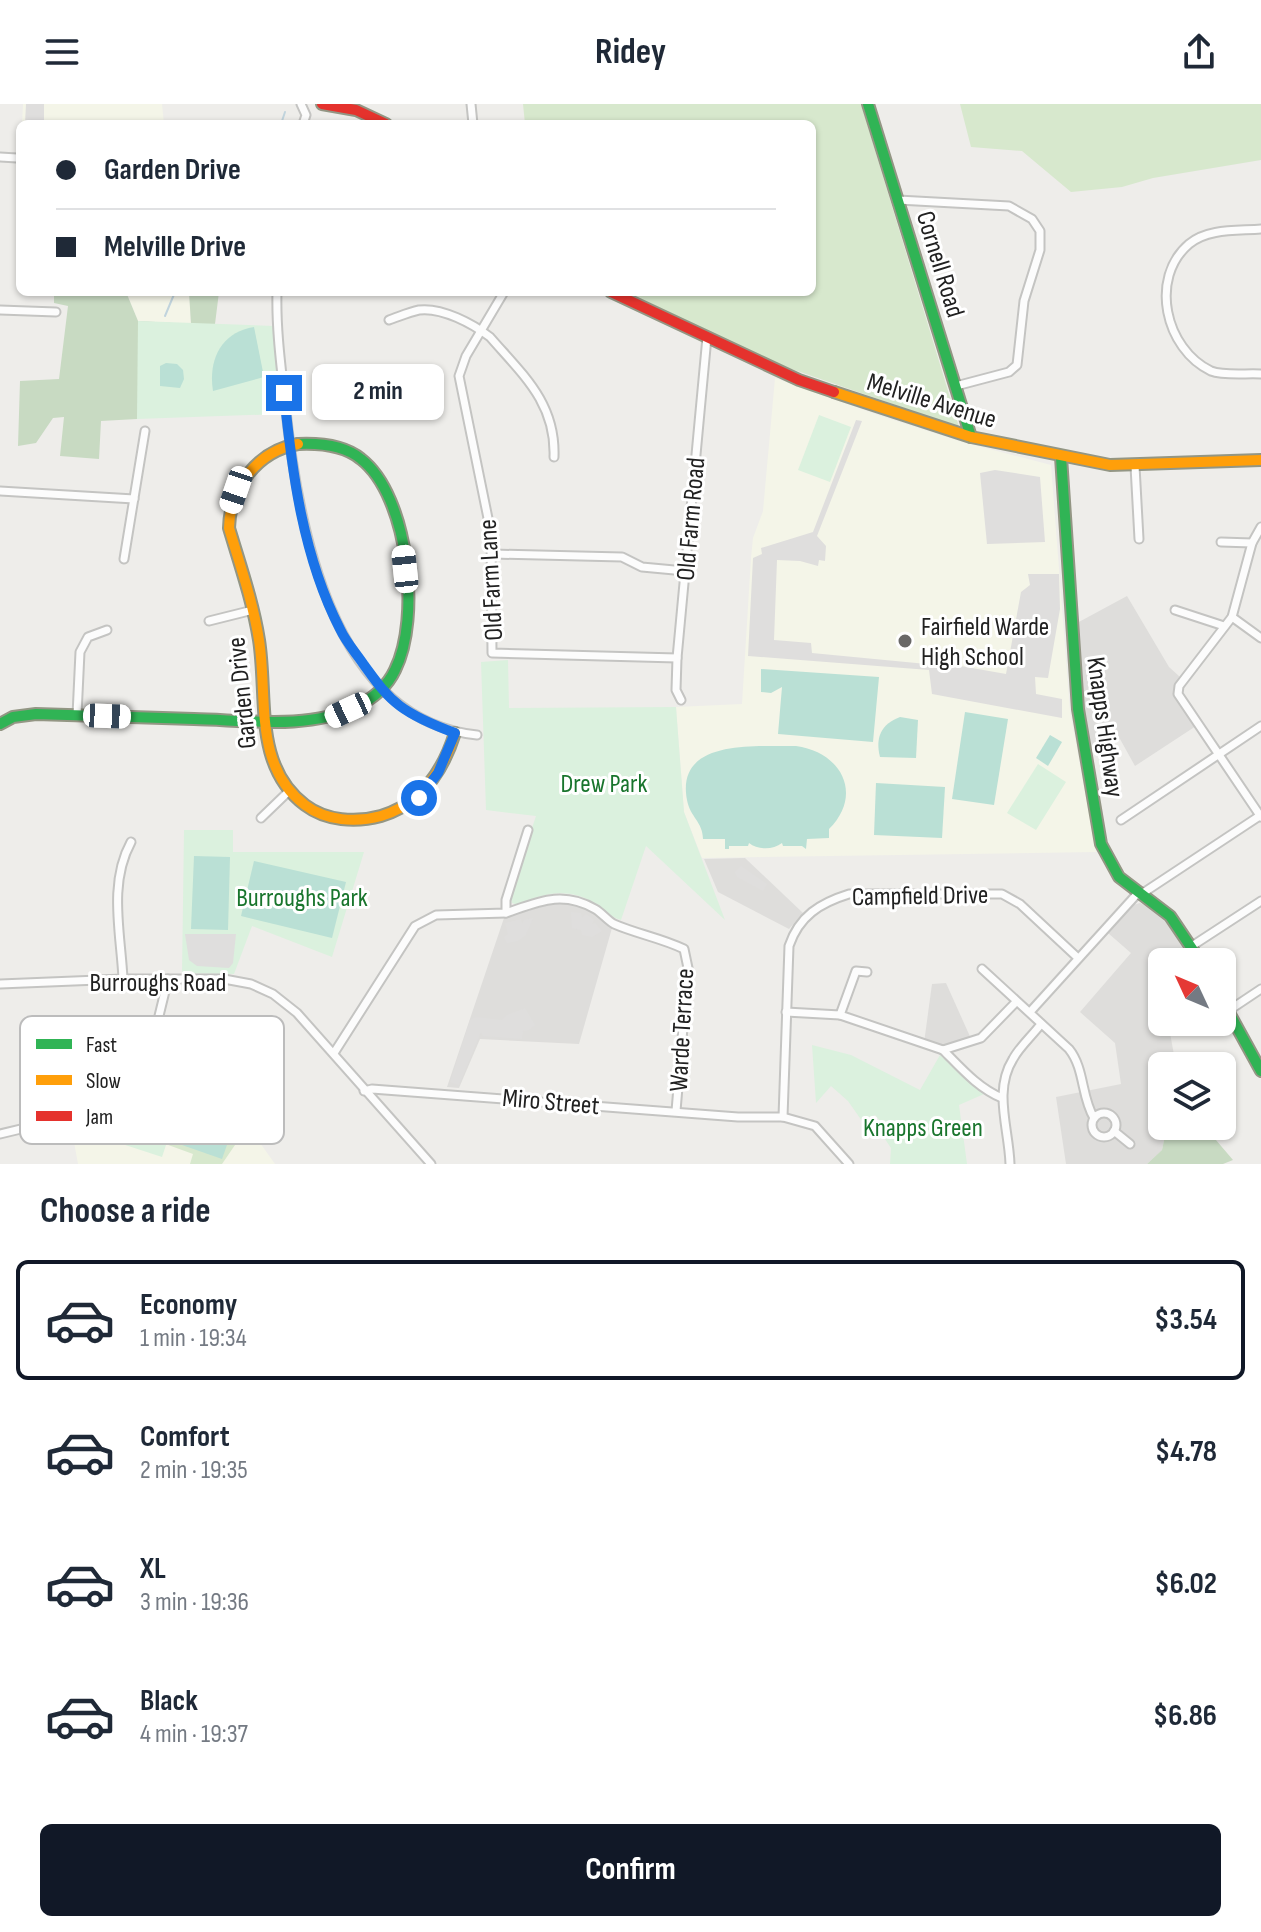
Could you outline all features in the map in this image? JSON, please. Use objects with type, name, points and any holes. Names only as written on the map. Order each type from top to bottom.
[{"type":"street","points":[[322,104],[343,105],[380,120]]},
{"type":"street","name":"Cornell Road","points":[[868,104],[971,437]]},
{"type":"street","points":[[898,200],[1009,206],[1032,219],[1040,231],[1040,250],[1024,301],[1017,365],[1009,372],[956,386]]},
{"type":"street","points":[[1261,229],[1210,233],[1190,243],[1175,260],[1166,288],[1166,311],[1174,332],[1198,361],[1213,372],[1261,374]]},
{"type":"street","points":[[277,296],[289,445],[301,515],[318,579],[341,631],[382,690],[400,706],[455,733],[477,735]]},
{"type":"street","name":"Old Farm Lane","points":[[502,296],[466,356],[459,376],[491,533],[492,653],[677,658]]},
{"type":"street","name":"Melville Avenue","points":[[620,296],[799,380],[971,437],[1061,457],[1135,466],[1261,460]]},
{"type":"street","points":[[0,310],[56,312]]},
{"type":"street","points":[[389,320],[418,310],[435,310],[481,330],[520,371],[545,404],[555,440],[554,457]]},
{"type":"street","name":"Old Farm Road","points":[[681,700],[676,690],[677,658],[707,337]]},
{"type":"street","points":[[124,559],[145,431]]},
{"type":"street","points":[[0,724],[23,714],[265,721],[333,717],[382,690],[397,667],[408,629],[403,541],[393,513],[375,474],[357,456],[334,445],[289,445]]},
{"type":"street","name":"Garden Drive","points":[[289,445],[268,455],[248,472],[230,506],[229,528],[253,610],[262,662],[267,748],[273,770],[288,792],[319,814],[341,819],[381,816],[419,798],[438,773],[455,733]]},
{"type":"street","name":"Knapps Highway","points":[[1061,457],[1078,711],[1101,844],[1114,871],[1138,895],[1166,912],[1192,946]]},
{"type":"street","points":[[1135,466],[1139,539]]},
{"type":"street","points":[[0,491],[134,499]]},
{"type":"street","points":[[1030,1012],[1138,895],[1261,815],[1178,694],[1179,686],[1232,617],[1252,543],[1261,527]]},
{"type":"street","points":[[1221,542],[1252,543]]},
{"type":"street","points":[[493,554],[622,557],[642,567],[685,571]]},
{"type":"street","points":[[209,621],[253,610]]},
{"type":"street","points":[[1175,610],[1224,626]]},
{"type":"street","points":[[1232,617],[1261,638]]},
{"type":"street","points":[[77,715],[80,652],[88,637],[107,630]]},
{"type":"street","points":[[1121,820],[1261,726]]},
{"type":"street","points":[[261,818],[288,792]]},
{"type":"street","points":[[506,913],[506,900],[528,830]]},
{"type":"street","points":[[123,979],[122,943],[117,918],[122,859],[131,842]]},
{"type":"street","name":"Campfield Drive","points":[[783,1117],[789,946],[793,932],[814,909],[827,901],[849,894],[1002,894],[1020,904],[1078,958]]},
{"type":"street","name":"Warde Terrace","points":[[334,1053],[415,926],[436,915],[506,913],[545,899],[566,898],[597,910],[612,923],[684,949],[688,968],[676,1111]]},
{"type":"street","points":[[1192,946],[1261,901]]},
{"type":"street","points":[[982,969],[1069,1049],[1077,1060],[1094,1118],[1093,1128],[1097,1134],[1108,1136],[1114,1131],[1116,1122],[1112,1115],[1100,1113],[1094,1118]]},
{"type":"street","points":[[840,1015],[856,971],[867,972]]},
{"type":"street","name":"Burroughs Road","points":[[0,984],[123,979],[224,979],[251,984],[273,994],[297,1013],[431,1164]]},
{"type":"street","points":[[159,1016],[168,979]]},
{"type":"street","points":[[1236,1006],[1261,989]]},
{"type":"street","points":[[943,1050],[981,1038],[1016,1002]]},
{"type":"street","points":[[786,1012],[840,1015],[943,1050],[981,1087],[1002,1098]]},
{"type":"street","points":[[1010,1164],[1002,1098],[1008,1067],[1041,1024]]},
{"type":"street","points":[[1236,1026],[1261,1071]]},
{"type":"street","name":"Miro Street","points":[[364,1091],[454,1093],[738,1117],[783,1117]]},
{"type":"street","points":[[783,1117],[815,1126],[849,1164]]},
{"type":"street","points":[[0,1134],[20,1129]]},
{"type":"street","points":[[1114,1131],[1130,1144]]},
{"type":"shaded area","points":[[23,104],[162,104],[164,120],[22,120]]},
{"type":"shaded area","points":[[26,104],[44,104],[44,120],[25,120]]},
{"type":"shaded area","points":[[128,296],[189,296],[191,324],[138,321]]},
{"type":"shaded area","name":"Fairfield Warde High School","points":[[775,378],[959,441],[1051,465],[1070,711],[1096,852],[702,858],[684,812],[676,707],[742,704],[753,538],[763,511]]},
{"type":"shaded area","points":[[856,420],[862,421],[817,536],[826,546],[825,561],[819,560],[818,566],[777,560],[774,640],[811,643],[812,653],[937,665],[938,662],[1006,674],[1021,592],[1030,585],[1028,574],[1059,574],[1060,609],[1048,678],[1035,677],[1036,694],[1062,699],[1062,718],[932,694],[929,670],[748,656],[753,558],[762,554],[761,548],[813,532]]},
{"type":"shaded area","points":[[995,470],[1040,477],[1045,542],[987,544],[980,473]]},
{"type":"shaded area","points":[[1127,596],[1169,667],[1180,677],[1176,688],[1196,726],[1135,766],[1120,739],[1092,752],[1082,704],[1077,623]]},
{"type":"shaded area","points":[[745,858],[803,913],[789,929],[718,892],[704,859]]},
{"type":"shaded area","points":[[741,866],[767,884],[763,891],[737,877],[735,872]]},
{"type":"shaded area","points":[[557,902],[578,905],[596,914],[612,928],[579,1044],[480,1039],[459,1088],[447,1087],[504,918]]},
{"type":"shaded area","points":[[1140,903],[1157,911],[1169,921],[1185,948],[1148,948],[1148,1036],[1171,1036],[1173,1052],[1148,1052],[1148,1140],[1164,1140],[1162,1150],[1147,1164],[1066,1164],[1056,1097],[1121,1084],[1115,1043],[1080,1012],[1131,953],[1108,933],[1133,905]]},
{"type":"shaded area","points":[[571,912],[581,913],[582,918],[586,914],[594,920],[592,924],[595,923],[602,931],[592,937],[582,935],[581,930],[572,928]]},
{"type":"shaded area","points":[[533,918],[526,935],[518,941],[507,943],[505,923],[521,919],[522,924],[524,920]]},
{"type":"shaded area","points":[[185,934],[236,934],[233,963],[229,968],[197,966],[189,960]]},
{"type":"shaded area","points":[[946,983],[972,1041],[943,1050],[924,1043],[932,984]]},
{"type":"shaded area","points":[[525,1008],[535,1025],[523,1031],[522,1039],[483,1036],[481,1032],[459,1085],[450,1082],[470,1020],[476,1017],[502,1020]]},
{"type":"shaded area","points":[[74,1144],[261,1144],[275,1164],[78,1164]]},
{"type":"green space","points":[[523,104],[861,104],[959,427],[780,365],[635,296],[816,296],[816,120],[525,120]]},
{"type":"green space","points":[[960,104],[1261,104],[1261,160],[1153,178],[1122,187],[1071,192],[1022,151],[971,147]]},
{"type":"green space","points":[[54,296],[128,296],[138,321],[191,324],[147,324],[137,419],[101,421],[99,459],[60,456],[64,417],[53,418],[36,443],[18,446],[20,381],[59,379],[68,306],[54,303]]},
{"type":"green space","points":[[189,296],[218,296],[215,324],[191,324]]},
{"type":"green space","points":[[138,321],[274,326],[280,414],[137,419]]},
{"type":"green space","points":[[254,327],[264,377],[213,391],[213,369],[219,349],[233,335]]},
{"type":"green space","points":[[177,364],[183,370],[184,379],[180,388],[160,386],[160,366]]},
{"type":"green space","points":[[819,415],[851,427],[830,482],[798,470]]},
{"type":"green space","name":"Drew Park","points":[[508,660],[509,708],[676,707],[684,812],[725,920],[646,846],[621,920],[584,898],[565,893],[537,897],[518,905],[512,903],[510,894],[536,816],[486,810],[481,662]]},
{"type":"green space","points":[[761,669],[879,677],[873,742],[778,734],[782,687],[771,693],[761,692]]},
{"type":"green space","points":[[965,712],[1008,719],[994,805],[952,799]]},
{"type":"green space","points":[[900,717],[918,720],[916,758],[880,757],[878,744],[881,732]]},
{"type":"green space","points":[[1050,735],[1062,742],[1048,766],[1036,758]]},
{"type":"green space","points":[[796,746],[825,757],[842,777],[846,789],[845,802],[829,829],[829,838],[807,839],[806,849],[802,846],[783,846],[782,843],[761,848],[749,843],[748,846],[729,846],[725,849],[725,839],[703,839],[687,800],[687,780],[694,765],[706,755],[723,750]]},
{"type":"green space","points":[[1038,764],[1066,782],[1036,830],[1007,813]]},
{"type":"green space","points":[[876,783],[945,787],[942,838],[874,835]]},
{"type":"green space","name":"Burroughs Park","points":[[184,830],[233,830],[233,852],[364,852],[332,957],[252,926],[234,974],[182,973]]},
{"type":"green space","points":[[194,856],[230,857],[228,930],[191,929]]},
{"type":"green space","points":[[254,861],[346,882],[332,938],[241,916]]},
{"type":"green space","name":"Knapps Green","points":[[812,1045],[851,1055],[920,1090],[940,1055],[984,1094],[959,1105],[967,1164],[890,1164],[891,1148],[881,1133],[882,1123],[875,1115],[862,1121],[848,1101],[831,1086],[816,1103]]},
{"type":"green space","points":[[1164,1140],[1216,1140],[1233,1160],[1223,1164],[1147,1164],[1162,1150]]},
{"type":"green space","points":[[122,1144],[165,1144],[162,1157]]},
{"type":"green space","points":[[166,1144],[236,1144],[222,1164],[190,1164],[193,1154]]},
{"type":"green space","points":[[179,1144],[227,1144],[222,1159]]},
{"type":"waterway","points":[[282,120],[285,112]]},
{"type":"waterway","points":[[165,316],[173,296]]},
{"type":"traffic: fast","points":[[868,104],[971,437]]},
{"type":"traffic: fast","points":[[0,724],[13,717],[36,714],[297,721],[337,714],[362,704],[378,692],[395,670],[403,648],[407,621],[406,559],[400,529],[390,500],[377,477],[361,459],[331,446],[298,444]]},
{"type":"traffic: fast","points":[[1061,457],[1078,709],[1101,844],[1119,877],[1170,916],[1192,948]]},
{"type":"traffic: fast","points":[[1236,1025],[1261,1071]]},
{"type":"traffic: slow","points":[[834,392],[971,437],[1110,465],[1261,460]]},
{"type":"traffic: slow","points":[[298,444],[270,454],[248,474],[234,499],[229,528],[256,626],[266,729],[277,771],[288,789],[305,805],[322,814],[352,820],[381,816],[408,803],[428,784],[444,760],[455,733]]},
{"type":"traffic: jam","points":[[322,104],[356,110],[377,120]]},
{"type":"traffic: jam","points":[[620,296],[799,380],[834,392]]},
{"type":"place","name":"Fairfield Warde High School","points":[[905,641]]},
{"type":"route","points":[[284,393],[301,515],[318,579],[341,631],[382,690],[416,716],[455,733],[438,773],[419,798]]}]
